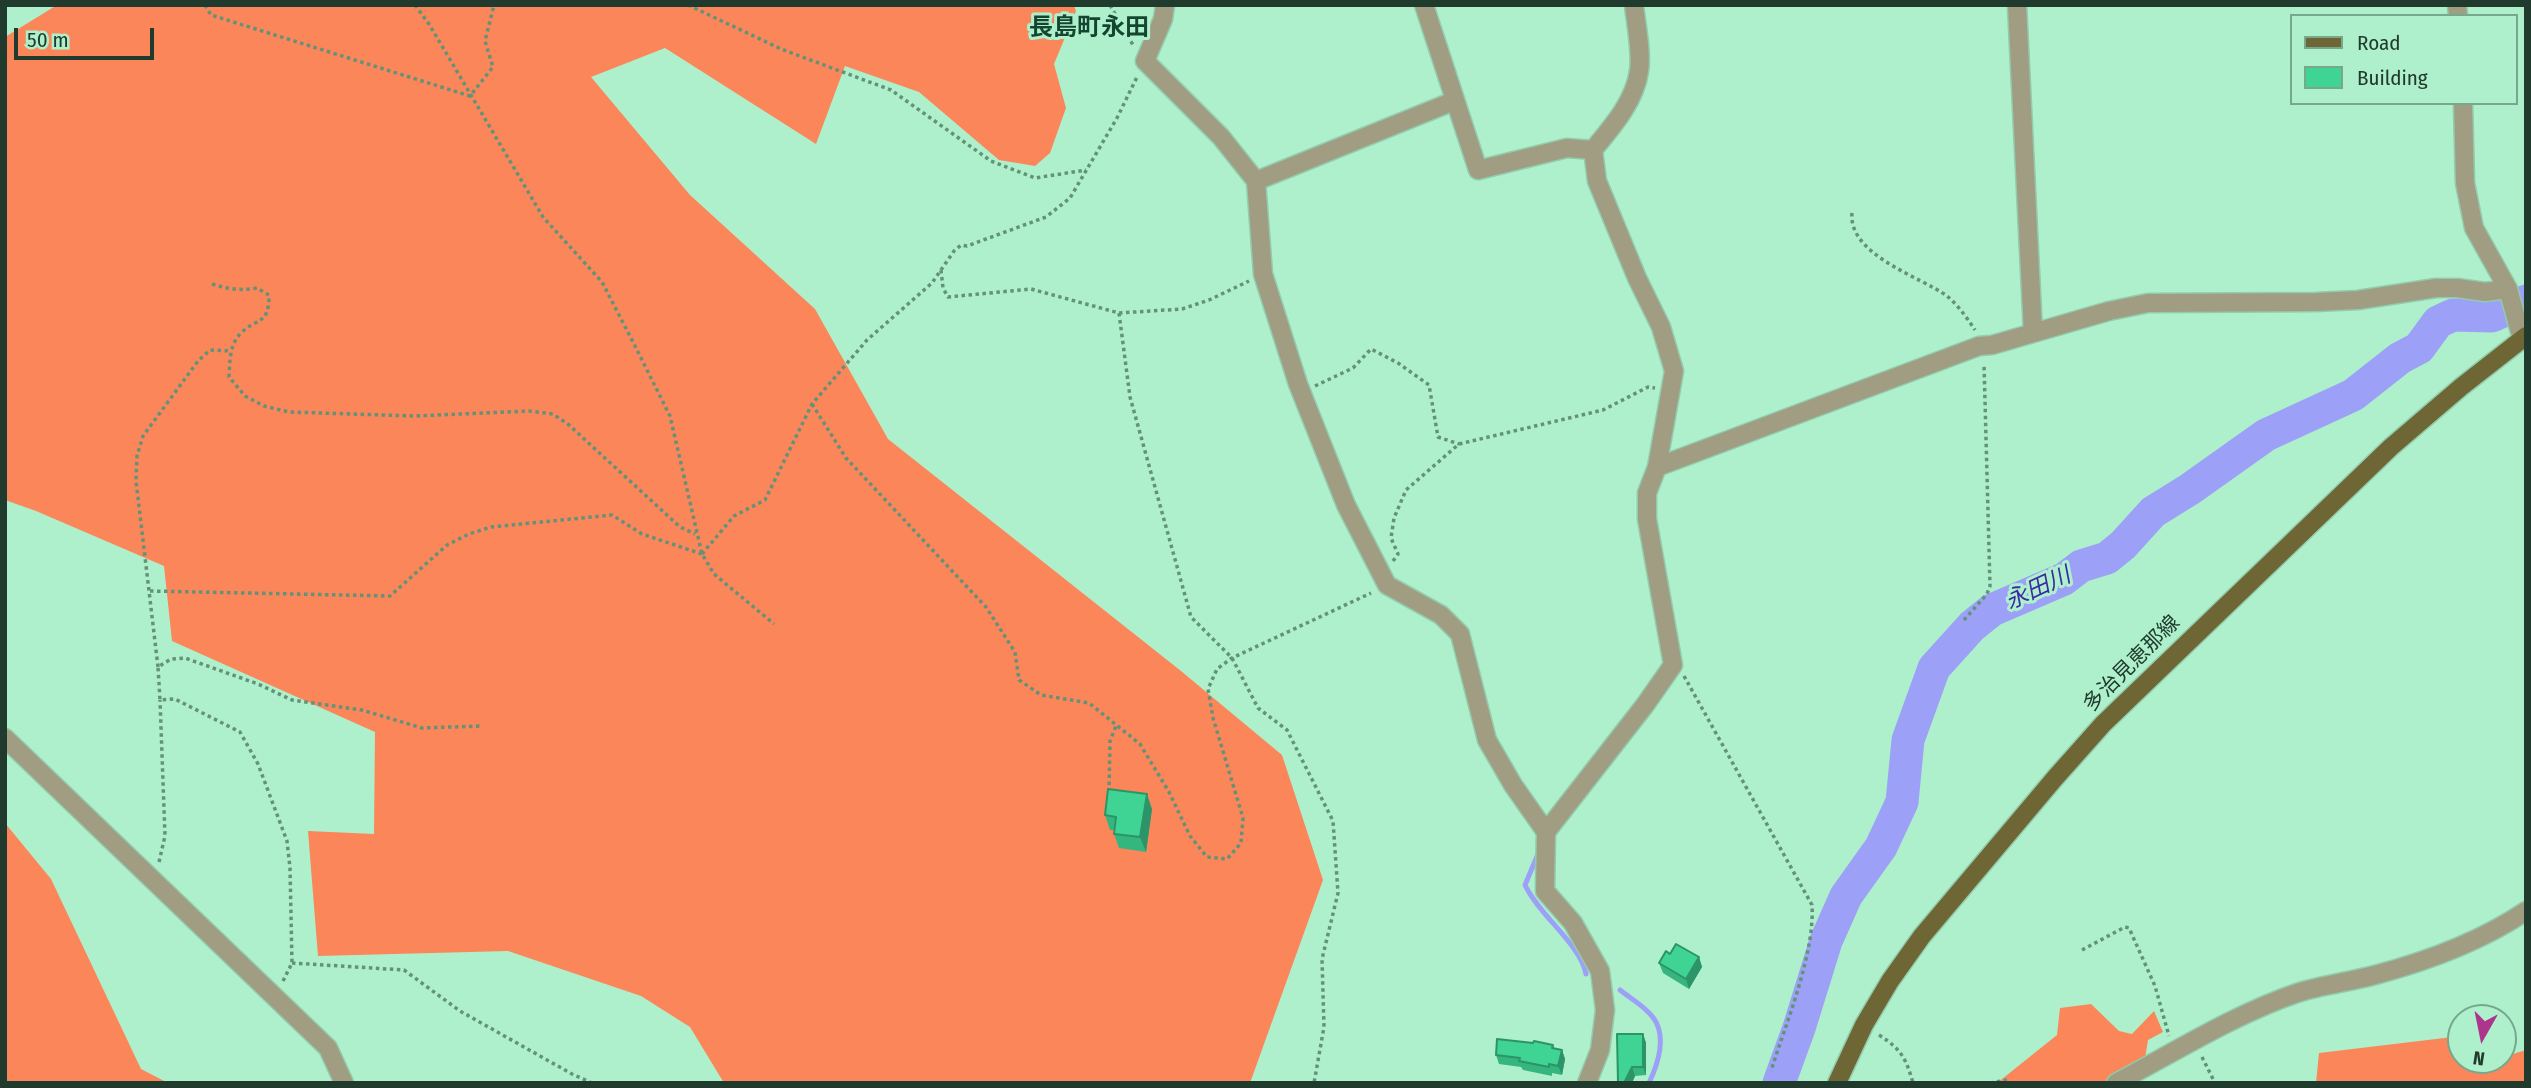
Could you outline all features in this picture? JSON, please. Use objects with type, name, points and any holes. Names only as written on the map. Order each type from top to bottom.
[{"type":"main road","name":"多治見恵那線","points":[[1837,1083],[1864,1025],[1890,981],[1922,936],[2054,778],[2103,724],[2391,447],[2524,338]]},
{"type":"street","points":[[1165,5],[1163,19],[1146,61],[1221,137],[1256,181],[1264,274],[1301,393],[1346,505],[1384,580],[1441,615],[1460,634],[1487,740],[1513,785],[1546,832],[1545,891],[1573,923],[1600,971],[1605,1010],[1600,1050],[1587,1083]]},
{"type":"street","points":[[1424,5],[1478,170],[1567,148],[1593,150]]},
{"type":"street","points":[[1546,832],[1673,665],[1647,519],[1647,493],[1657,467],[1674,371],[1661,327],[1637,278],[1597,181],[1593,150],[1615,123],[1632,95],[1640,69],[1634,5]]},
{"type":"street","points":[[2017,5],[2033,333]]},
{"type":"street","points":[[1256,181],[1454,101]]},
{"type":"street","points":[[2463,105],[2465,183],[2474,228],[2508,289],[2524,338]]},
{"type":"street","points":[[1657,467],[1903,373],[1983,346],[2109,311],[2148,303],[2316,302],[2358,300],[2436,288],[2485,292],[2508,289]]},
{"type":"street","points":[[5,738],[328,1048],[344,1083]]},
{"type":"street","points":[[2116,1083],[2245,1014],[2297,993],[2439,956],[2502,927],[2526,911]]},
{"type":"path","points":[[205,5],[211,15],[470,96]]},
{"type":"path","points":[[415,5],[429,24],[543,217],[602,282],[670,416],[695,534],[702,554],[715,574],[774,624]]},
{"type":"path","points":[[470,96],[493,67],[485,41],[494,5]]},
{"type":"path","points":[[688,5],[781,49],[891,90],[991,161],[1035,178],[1086,170]]},
{"type":"path","points":[[702,554],[734,516],[765,500],[812,404],[867,340],[932,283],[954,251],[961,245],[967,246],[1046,217],[1070,198],[1117,118],[1146,61],[1128,38],[1110,5]]},
{"type":"path","points":[[1853,213],[1852,220],[1856,231],[1867,246],[1892,266],[1948,298],[1974,327],[1983,346],[1990,586],[1987,594],[1964,620]]},
{"type":"path","points":[[941,270],[943,288],[948,297],[1031,289],[1119,313],[1182,309],[1209,300],[1264,274]]},
{"type":"path","points":[[212,284],[224,288],[257,288],[269,295],[269,310],[260,322],[241,333],[231,351],[229,377],[246,396],[264,406],[289,412],[415,416],[530,411],[554,414],[680,527],[695,534]]},
{"type":"path","points":[[1119,313],[1130,397],[1191,617],[1232,658],[1258,708],[1287,730],[1333,821],[1338,893],[1322,959],[1324,1027],[1314,1083]]},
{"type":"path","points":[[1301,393],[1353,368],[1371,349],[1398,363],[1429,385],[1438,437],[1459,444]]},
{"type":"path","points":[[150,879],[159,862],[165,836],[158,667],[136,481],[137,456],[143,436],[198,360],[210,350],[231,351]]},
{"type":"path","points":[[812,404],[846,458],[986,607],[1015,652],[1019,680],[1041,695],[1089,703],[1140,744],[1169,792],[1190,836],[1208,857],[1227,859],[1241,843],[1243,818],[1213,718],[1208,689],[1217,669],[1232,658],[1384,580],[1398,554],[1391,538],[1394,518],[1405,490],[1459,444],[1603,410],[1648,387],[1671,389]]},
{"type":"path","points":[[150,591],[390,596],[447,545],[469,534],[491,527],[612,515],[642,534],[702,554]]},
{"type":"path","points":[[158,667],[171,659],[185,657],[258,684],[292,700],[362,710],[422,728],[481,726]]},
{"type":"path","points":[[1673,665],[1687,680],[1812,905],[1813,917],[1803,971],[1771,1072]]},
{"type":"path","points":[[160,700],[175,699],[240,732],[258,764],[287,841],[290,869],[292,963],[274,997]]},
{"type":"path","points":[[1109,792],[1110,741],[1116,725]]},
{"type":"path","points":[[2082,950],[2124,927],[2129,928],[2160,999],[2173,1052]]},
{"type":"path","points":[[292,963],[404,970],[460,1011],[592,1083]]},
{"type":"path","points":[[1864,1025],[1896,1046],[1905,1059],[1913,1083]]},
{"type":"path","points":[[2191,1043],[2205,1062],[2215,1083]]},
{"type":"path","points":[[1990,1083],[2007,1080]]},
{"type":"shaded area","points":[[57,5],[1074,5],[1076,11],[1054,64],[1066,108],[1050,153],[1035,166],[999,160],[919,92],[845,66],[816,144],[665,48],[591,77],[690,195],[815,309],[888,439],[1181,671],[1282,755],[1323,880],[1250,1083],[724,1083],[690,1027],[641,996],[508,951],[318,956],[308,831],[374,834],[375,732],[172,641],[164,566],[5,500],[5,37]]},
{"type":"shaded area","points":[[5,823],[51,879],[141,1069],[168,1083],[5,1083]]},
{"type":"shaded area","points":[[2091,1004],[2119,1031],[2132,1034],[2154,1011],[2163,1032],[2148,1040],[2141,1083],[1997,1083],[2057,1035],[2060,1008]]},
{"type":"shaded area","points":[[2447,1038],[2447,1074],[2517,1074],[2517,1053],[2526,1050],[2526,1083],[2316,1083],[2319,1053]]},
{"type":"building","points":[[1108,789],[1147,794],[1140,837],[1114,834],[1116,817],[1105,815]]},
{"type":"building","points":[[1676,944],[1699,957],[1686,979],[1659,963],[1666,951],[1670,954]]},
{"type":"building","points":[[1617,1034],[1643,1034],[1643,1067],[1632,1067],[1624,1083],[1618,1083]]},
{"type":"building","points":[[1497,1039],[1553,1045],[1552,1048],[1562,1050],[1558,1066],[1549,1064],[1549,1067],[1519,1061],[1520,1058],[1496,1055]]},
{"type":"waterway","name":"永田川","points":[[1779,1083],[1826,941],[1846,896],[1881,847],[1902,802],[1908,740],[1934,668],[1972,626],[1992,610],[2064,579],[2081,566],[2107,558],[2123,545],[2153,512],[2266,435],[2353,395],[2400,358],[2419,348],[2438,322],[2453,315],[2492,316],[2526,301]]},
{"type":"waterway","points":[[1538,854],[1525,885],[1576,952],[1586,974]]},
{"type":"waterway","points":[[1620,990],[1650,1014],[1657,1024],[1659,1054],[1649,1083]]},
{"type":"district","name":"長島町永田","points":[[1089,28]]}]
